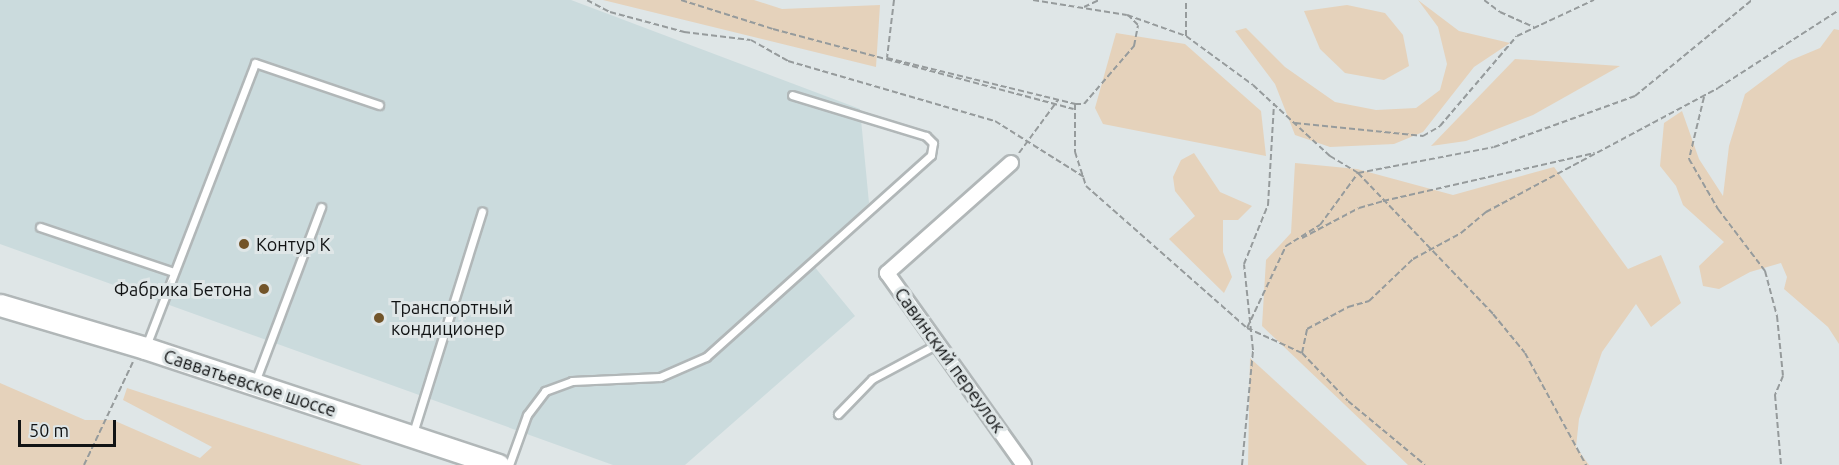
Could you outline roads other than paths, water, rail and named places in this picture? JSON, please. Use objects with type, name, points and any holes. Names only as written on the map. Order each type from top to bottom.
[{"type":"main road","name":"Савватьевское шоссе","points":[[0,305],[142,348],[498,465]]},
{"type":"street","name":"Савинский переулок","points":[[1011,163],[887,273],[1024,465]]},
{"type":"lane","points":[[142,348],[255,63],[379,105]]},
{"type":"lane","points":[[509,465],[527,415],[546,391],[572,381],[660,377],[706,357],[931,154],[933,143],[926,136],[792,95]]},
{"type":"lane","points":[[254,384],[321,207]]},
{"type":"lane","points":[[412,437],[482,212]]},
{"type":"lane","points":[[40,227],[174,272]]},
{"type":"lane","points":[[838,414],[872,379],[939,343]]},
{"type":"place","name":"Контур К","points":[[244,244]]},
{"type":"place","name":"Фабрика Бетона","points":[[264,289]]},
{"type":"place","name":"Транспортный кондиционер","points":[[379,318]]}]
